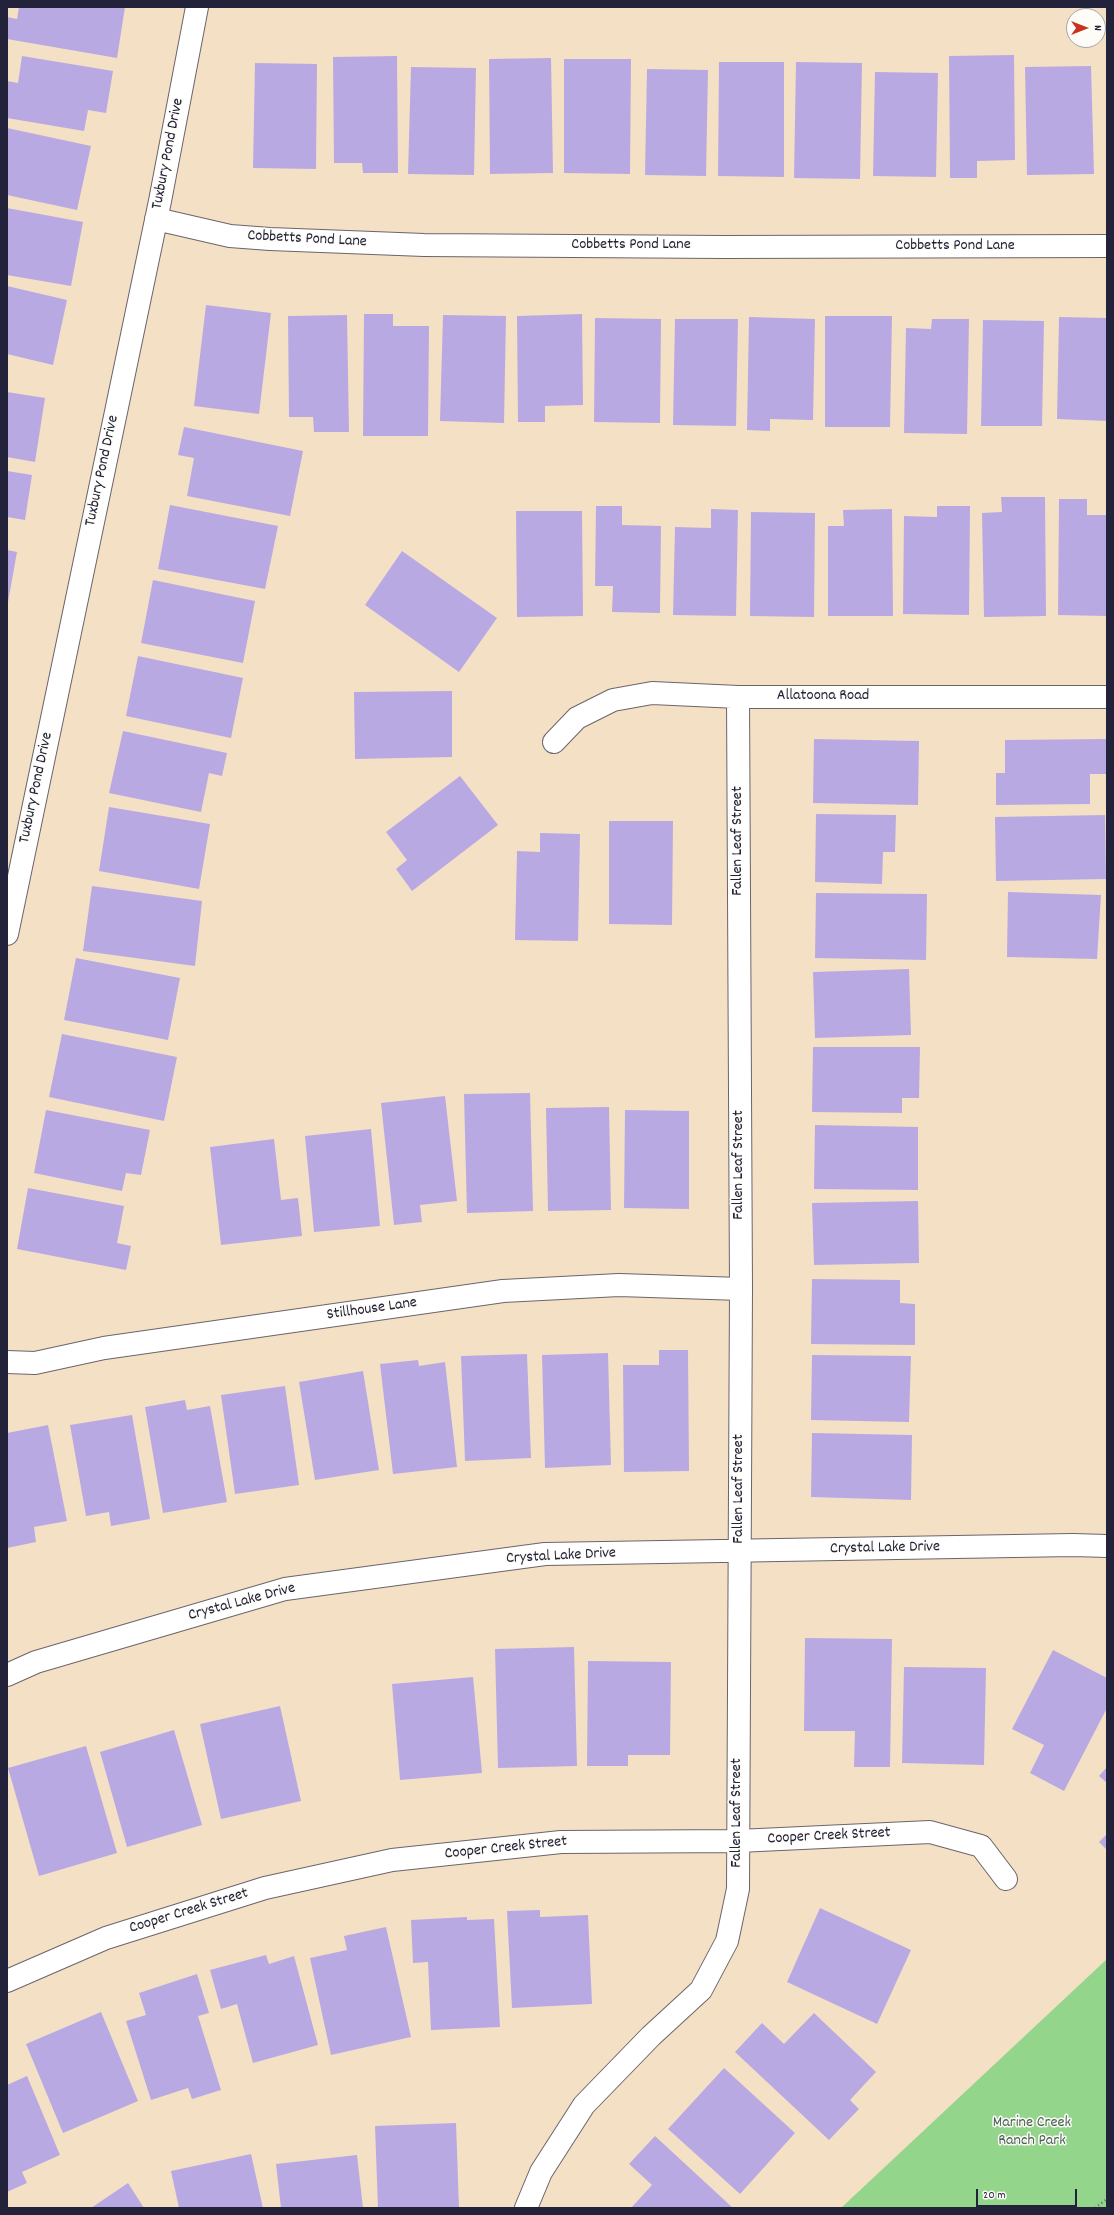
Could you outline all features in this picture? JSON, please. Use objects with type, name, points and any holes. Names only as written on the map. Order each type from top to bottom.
[{"type":"street","name":"Tuxbury Pond Drive","points":[[7,934],[156,219],[196,7]]},
{"type":"street","name":"Cobbetts Pond Lane","points":[[156,219],[230,236],[416,244],[724,247],[1107,246]]},
{"type":"street","name":"Allatoona Road","points":[[554,742],[577,718],[613,700],[652,693],[738,696],[1107,697]]},
{"type":"street","name":"Fallen Leaf Street","points":[[526,2208],[541,2172],[584,2105],[651,2036],[701,1990],[726,1941],[738,1889],[741,1289],[738,696]]},
{"type":"street","name":"Stillhouse Lane","points":[[7,1362],[35,1363],[104,1348],[503,1291],[619,1285],[741,1289]]},
{"type":"street","name":"Crystal Lake Drive","points":[[7,1675],[36,1662],[286,1589],[545,1554],[1107,1546]]},
{"type":"street","name":"Cooper Creek Street","points":[[8,1977],[106,1938],[265,1888],[392,1860],[561,1842],[738,1841],[930,1832],[981,1846],[1006,1879]]},
{"type":"path","points":[[1095,2208],[1107,2199]]},
{"type":"green space","name":"Marine Creek Ranch Park","points":[[1107,1959],[1107,2208],[841,2208]]},
{"type":"building","points":[[19,7],[125,7],[117,58],[7,39],[7,17],[17,19]]},
{"type":"building","points":[[1014,55],[1015,160],[977,161],[977,178],[950,178],[949,56]]},
{"type":"building","points":[[22,56],[113,71],[106,113],[88,110],[84,131],[7,118],[7,81],[18,83]]},
{"type":"building","points":[[397,56],[398,173],[363,173],[362,163],[334,163],[333,57]]},
{"type":"building","points":[[551,58],[553,173],[490,174],[489,59]]},
{"type":"building","points":[[564,59],[631,59],[630,174],[564,173]]},
{"type":"building","points":[[719,62],[784,62],[784,177],[718,176]]},
{"type":"building","points":[[796,62],[862,63],[860,179],[794,178]]},
{"type":"building","points":[[255,63],[317,64],[316,169],[253,168]]},
{"type":"building","points":[[1091,66],[1094,174],[1027,175],[1025,67]]},
{"type":"building","points":[[411,67],[476,68],[474,175],[408,174]]},
{"type":"building","points":[[647,69],[708,70],[706,176],[645,175]]},
{"type":"building","points":[[875,72],[938,73],[936,177],[873,176]]},
{"type":"building","points":[[7,128],[91,146],[77,210],[7,195]]},
{"type":"building","points":[[7,208],[83,222],[71,286],[7,275]]},
{"type":"building","points":[[7,286],[67,300],[53,365],[7,354]]},
{"type":"building","points":[[206,305],[271,313],[259,414],[194,406]]},
{"type":"building","points":[[364,314],[393,314],[393,326],[429,326],[428,436],[363,436]]},
{"type":"building","points":[[582,314],[583,405],[545,406],[545,422],[518,422],[517,316]]},
{"type":"building","points":[[347,315],[349,432],[314,432],[313,417],[289,417],[288,316]]},
{"type":"building","points":[[443,315],[506,316],[504,423],[440,421]]},
{"type":"building","points":[[825,316],[892,316],[890,427],[825,427]]},
{"type":"building","points":[[749,317],[815,319],[813,420],[770,419],[770,431],[747,430]]},
{"type":"building","points":[[1059,317],[1107,318],[1107,421],[1057,419]]},
{"type":"building","points":[[595,318],[661,319],[660,423],[594,422]]},
{"type":"building","points":[[675,319],[738,319],[736,426],[673,425]]},
{"type":"building","points":[[932,319],[969,319],[967,434],[904,433],[906,328],[931,329]]},
{"type":"building","points":[[983,320],[1044,321],[1042,426],[981,426]]},
{"type":"building","points":[[7,392],[45,398],[35,462],[7,457]]},
{"type":"building","points":[[184,427],[303,451],[290,516],[187,496],[194,458],[178,455]]},
{"type":"building","points":[[7,471],[32,475],[25,520],[7,517]]},
{"type":"building","points":[[1001,497],[1045,497],[1046,616],[984,617],[982,513],[1002,512]]},
{"type":"building","points":[[1059,499],[1087,499],[1087,515],[1107,515],[1107,616],[1058,615]]},
{"type":"building","points":[[170,505],[278,526],[265,589],[158,569]]},
{"type":"building","points":[[596,506],[622,506],[622,525],[661,526],[660,613],[612,612],[613,586],[595,586]]},
{"type":"building","points":[[937,506],[970,506],[969,615],[903,614],[904,516],[937,517]]},
{"type":"building","points":[[711,509],[738,510],[736,616],[673,615],[675,527],[711,528]]},
{"type":"building","points":[[892,509],[893,616],[828,616],[828,526],[844,526],[843,510]]},
{"type":"building","points":[[516,511],[582,511],[583,616],[517,617]]},
{"type":"building","points":[[751,512],[815,513],[814,617],[750,616]]},
{"type":"building","points":[[7,550],[17,552],[8,602],[7,602]]},
{"type":"building","points":[[402,551],[497,618],[459,672],[365,605]]},
{"type":"building","points":[[153,580],[255,601],[243,663],[141,643]]},
{"type":"building","points":[[138,656],[243,678],[231,738],[126,716]]},
{"type":"building","points":[[452,691],[452,757],[355,759],[354,692]]},
{"type":"building","points":[[123,731],[227,753],[222,776],[209,773],[201,812],[109,793]]},
{"type":"building","points":[[814,739],[919,741],[918,805],[813,803]]},
{"type":"building","points":[[1107,739],[1107,774],[1090,774],[1090,804],[996,805],[996,773],[1005,773],[1005,740]]},
{"type":"building","points":[[460,776],[498,825],[412,891],[396,869],[407,860],[386,832]]},
{"type":"building","points":[[109,807],[210,824],[199,889],[99,871]]},
{"type":"building","points":[[816,814],[896,815],[895,852],[883,852],[882,884],[815,882]]},
{"type":"building","points":[[1105,815],[1106,879],[996,881],[995,817]]},
{"type":"building","points":[[609,821],[673,821],[672,925],[609,924]]},
{"type":"building","points":[[540,833],[580,834],[578,941],[515,940],[517,851],[540,852]]},
{"type":"building","points":[[92,886],[202,901],[195,966],[83,951]]},
{"type":"building","points":[[1008,892],[1101,895],[1097,959],[1007,957]]},
{"type":"building","points":[[816,893],[927,894],[926,960],[815,958]]},
{"type":"building","points":[[76,958],[180,978],[168,1040],[64,1020]]},
{"type":"building","points":[[909,969],[911,1035],[815,1038],[813,972]]},
{"type":"building","points":[[62,1034],[177,1057],[164,1121],[49,1097]]},
{"type":"building","points":[[813,1047],[920,1047],[919,1098],[902,1098],[902,1113],[812,1112]]},
{"type":"building","points":[[530,1093],[533,1211],[467,1213],[464,1094]]},
{"type":"building","points":[[445,1096],[457,1201],[420,1205],[422,1222],[394,1225],[381,1103]]},
{"type":"building","points":[[609,1107],[611,1210],[548,1211],[546,1108]]},
{"type":"building","points":[[46,1110],[150,1130],[141,1175],[126,1173],[122,1191],[34,1173]]},
{"type":"building","points":[[625,1110],[689,1111],[689,1209],[624,1208]]},
{"type":"building","points":[[815,1125],[918,1127],[918,1190],[814,1189]]},
{"type":"building","points":[[371,1129],[380,1226],[314,1232],[305,1136]]},
{"type":"building","points":[[274,1139],[281,1200],[298,1198],[302,1236],[221,1245],[210,1147]]},
{"type":"building","points":[[28,1188],[124,1206],[117,1243],[131,1246],[126,1270],[17,1249]]},
{"type":"building","points":[[918,1201],[919,1263],[814,1265],[812,1203]]},
{"type":"building","points":[[812,1279],[900,1280],[900,1303],[915,1304],[915,1345],[811,1344]]},
{"type":"building","points":[[659,1350],[688,1350],[689,1471],[624,1472],[623,1365],[659,1365]]},
{"type":"building","points":[[608,1353],[611,1465],[545,1468],[542,1355]]},
{"type":"building","points":[[527,1354],[531,1458],[465,1461],[461,1356]]},
{"type":"building","points":[[812,1355],[911,1356],[909,1422],[811,1420]]},
{"type":"building","points":[[418,1360],[419,1366],[445,1362],[457,1467],[393,1474],[380,1364]]},
{"type":"building","points":[[363,1371],[379,1470],[315,1480],[299,1382]]},
{"type":"building","points":[[285,1386],[299,1485],[235,1494],[221,1395]]},
{"type":"building","points":[[185,1400],[187,1410],[210,1406],[227,1502],[163,1513],[145,1407]]},
{"type":"building","points":[[132,1415],[150,1519],[111,1526],[109,1512],[86,1516],[70,1425]]},
{"type":"building","points":[[48,1425],[67,1521],[34,1527],[36,1542],[7,1548],[7,1433]]},
{"type":"building","points":[[812,1433],[912,1435],[911,1500],[811,1497]]},
{"type":"building","points":[[805,1638],[892,1639],[890,1767],[854,1767],[855,1731],[804,1731]]},
{"type":"building","points":[[574,1647],[577,1766],[498,1768],[495,1649]]},
{"type":"building","points":[[1053,1650],[1107,1678],[1107,1708],[1064,1791],[1030,1773],[1044,1745],[1012,1729]]},
{"type":"building","points":[[588,1661],[671,1662],[670,1755],[628,1755],[628,1766],[587,1766]]},
{"type":"building","points":[[904,1667],[986,1668],[984,1765],[902,1763]]},
{"type":"building","points":[[473,1677],[482,1773],[400,1780],[392,1684]]},
{"type":"building","points":[[280,1706],[301,1801],[221,1819],[200,1724]]},
{"type":"building","points":[[174,1730],[202,1825],[127,1847],[100,1752]]},
{"type":"building","points":[[86,1746],[117,1853],[39,1876],[8,1768]]},
{"type":"building","points":[[1107,1767],[1107,1783],[1099,1776]]},
{"type":"building","points":[[1107,1834],[1107,1850],[1099,1842]]},
{"type":"building","points":[[820,1908],[911,1950],[877,2024],[787,1982]]},
{"type":"building","points":[[540,1910],[540,1917],[588,1915],[592,2004],[512,2008],[507,1911]]},
{"type":"building","points":[[467,1917],[467,1920],[494,1919],[500,2027],[431,2030],[428,1962],[413,1963],[411,1920]]},
{"type":"building","points":[[386,1927],[411,2037],[331,2055],[310,1958],[347,1950],[344,1936]]},
{"type":"building","points":[[266,1955],[269,1964],[294,1956],[318,2045],[253,2063],[237,2004],[221,2009],[210,1970]]},
{"type":"building","points":[[197,1974],[209,2013],[198,2016],[221,2090],[192,2099],[188,2088],[151,2100],[126,2021],[146,2015],[139,1993]]},
{"type":"building","points":[[101,2012],[138,2101],[63,2133],[26,2044]]},
{"type":"building","points":[[814,2013],[876,2072],[850,2100],[859,2109],[829,2140],[735,2052],[762,2023],[784,2044]]},
{"type":"building","points":[[724,2068],[795,2133],[740,2194],[668,2129]]},
{"type":"building","points":[[27,2076],[60,2155],[22,2172],[27,2183],[7,2192],[7,2085]]},
{"type":"building","points":[[456,2123],[459,2208],[378,2208],[375,2126]]},
{"type":"building","points":[[655,2136],[733,2208],[631,2208],[652,2185],[629,2164]]},
{"type":"building","points":[[251,2154],[263,2208],[179,2208],[171,2171]]},
{"type":"building","points":[[357,2155],[363,2208],[281,2208],[276,2164]]},
{"type":"building","points":[[128,2183],[144,2208],[91,2208]]}]
